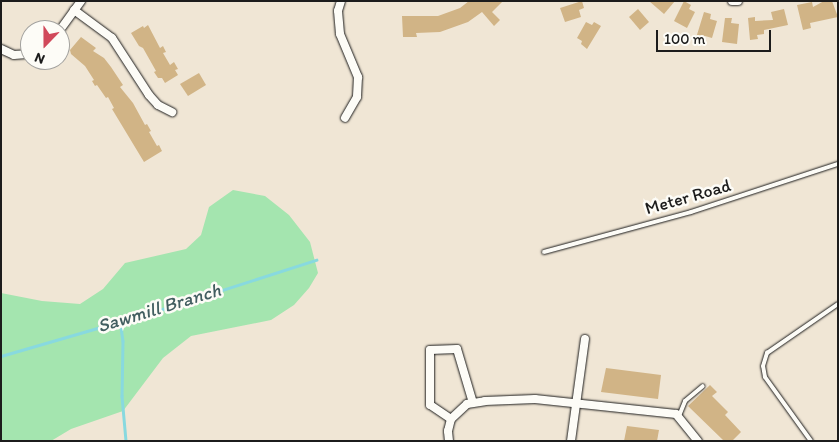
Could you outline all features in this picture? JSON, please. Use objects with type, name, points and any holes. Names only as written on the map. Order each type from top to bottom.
[{"type":"street","points":[[67,20],[81,1]]},
{"type":"street","points":[[341,1],[338,11],[340,34],[358,77],[357,97],[345,118]]},
{"type":"street","points":[[732,1],[738,1]]},
{"type":"street","points":[[74,10],[112,38],[148,95],[158,105],[172,112]]},
{"type":"street","points":[[1,49],[14,54],[20,54]]},
{"type":"street","points":[[572,441],[585,339]]},
{"type":"street","points":[[451,419],[430,405],[430,350],[457,349],[473,403]]},
{"type":"street","points":[[449,441],[451,419],[467,404],[535,399],[679,416],[698,441]]},
{"type":"lane","name":"Meter Road","points":[[544,252],[700,209],[838,164]]},
{"type":"lane","points":[[811,441],[765,378],[763,366],[767,353],[838,304]]},
{"type":"lane","points":[[679,416],[685,401],[703,386]]},
{"type":"green space","points":[[233,190],[265,196],[289,215],[310,242],[318,273],[309,288],[294,305],[271,320],[191,336],[163,358],[123,411],[71,429],[51,441],[1,441],[1,293],[42,301],[80,304],[103,289],[125,263],[186,249],[201,235],[209,207]]},
{"type":"building","points":[[469,1],[503,1],[492,12],[500,20],[494,26],[482,12],[468,22],[440,32],[416,33],[417,37],[403,37],[402,16],[438,16],[460,8]]},
{"type":"building","points":[[582,1],[584,8],[579,10],[581,17],[565,22],[560,8]]},
{"type":"building","points":[[649,1],[675,1],[664,14]]},
{"type":"building","points":[[684,1],[691,5],[689,9],[695,12],[687,28],[674,21]]},
{"type":"building","points":[[824,1],[832,1],[838,17],[810,23],[811,28],[803,30],[797,5],[812,2],[813,7]]},
{"type":"building","points":[[638,9],[649,22],[640,30],[629,17]]},
{"type":"building","points":[[784,9],[788,25],[764,30],[764,34],[757,35],[758,39],[750,40],[748,18],[755,17],[755,21],[773,20],[771,12]]},
{"type":"building","points":[[704,12],[711,14],[710,19],[717,21],[712,38],[705,36],[704,40],[696,38]]},
{"type":"building","points":[[725,18],[732,18],[731,23],[739,24],[737,44],[722,42]]},
{"type":"building","points":[[586,22],[592,25],[594,22],[601,26],[587,49],[581,44],[582,41],[577,38]]},
{"type":"building","points":[[148,25],[160,48],[163,46],[166,52],[163,53],[170,65],[174,62],[178,69],[175,70],[178,75],[165,83],[162,78],[158,78],[143,48],[139,46],[131,33]]},
{"type":"building","points":[[81,37],[96,48],[93,51],[104,58],[111,67],[123,85],[120,87],[133,103],[145,125],[147,124],[151,131],[149,132],[162,151],[144,162],[112,109],[114,108],[108,97],[106,98],[97,85],[95,86],[92,81],[94,80],[85,66],[71,54],[70,50]]},
{"type":"building","points":[[199,73],[206,85],[188,96],[180,84]]},
{"type":"building","points":[[606,368],[661,375],[658,399],[601,392]]},
{"type":"building","points":[[710,385],[717,392],[712,396],[728,412],[725,415],[741,432],[732,441],[724,441],[688,406]]},
{"type":"building","points":[[627,426],[659,430],[657,441],[624,441]]},
{"type":"waterway","name":"Sawmill Branch","points":[[1,356],[163,309],[316,260]]},
{"type":"waterway","points":[[120,320],[123,341],[122,396],[126,441]]}]
